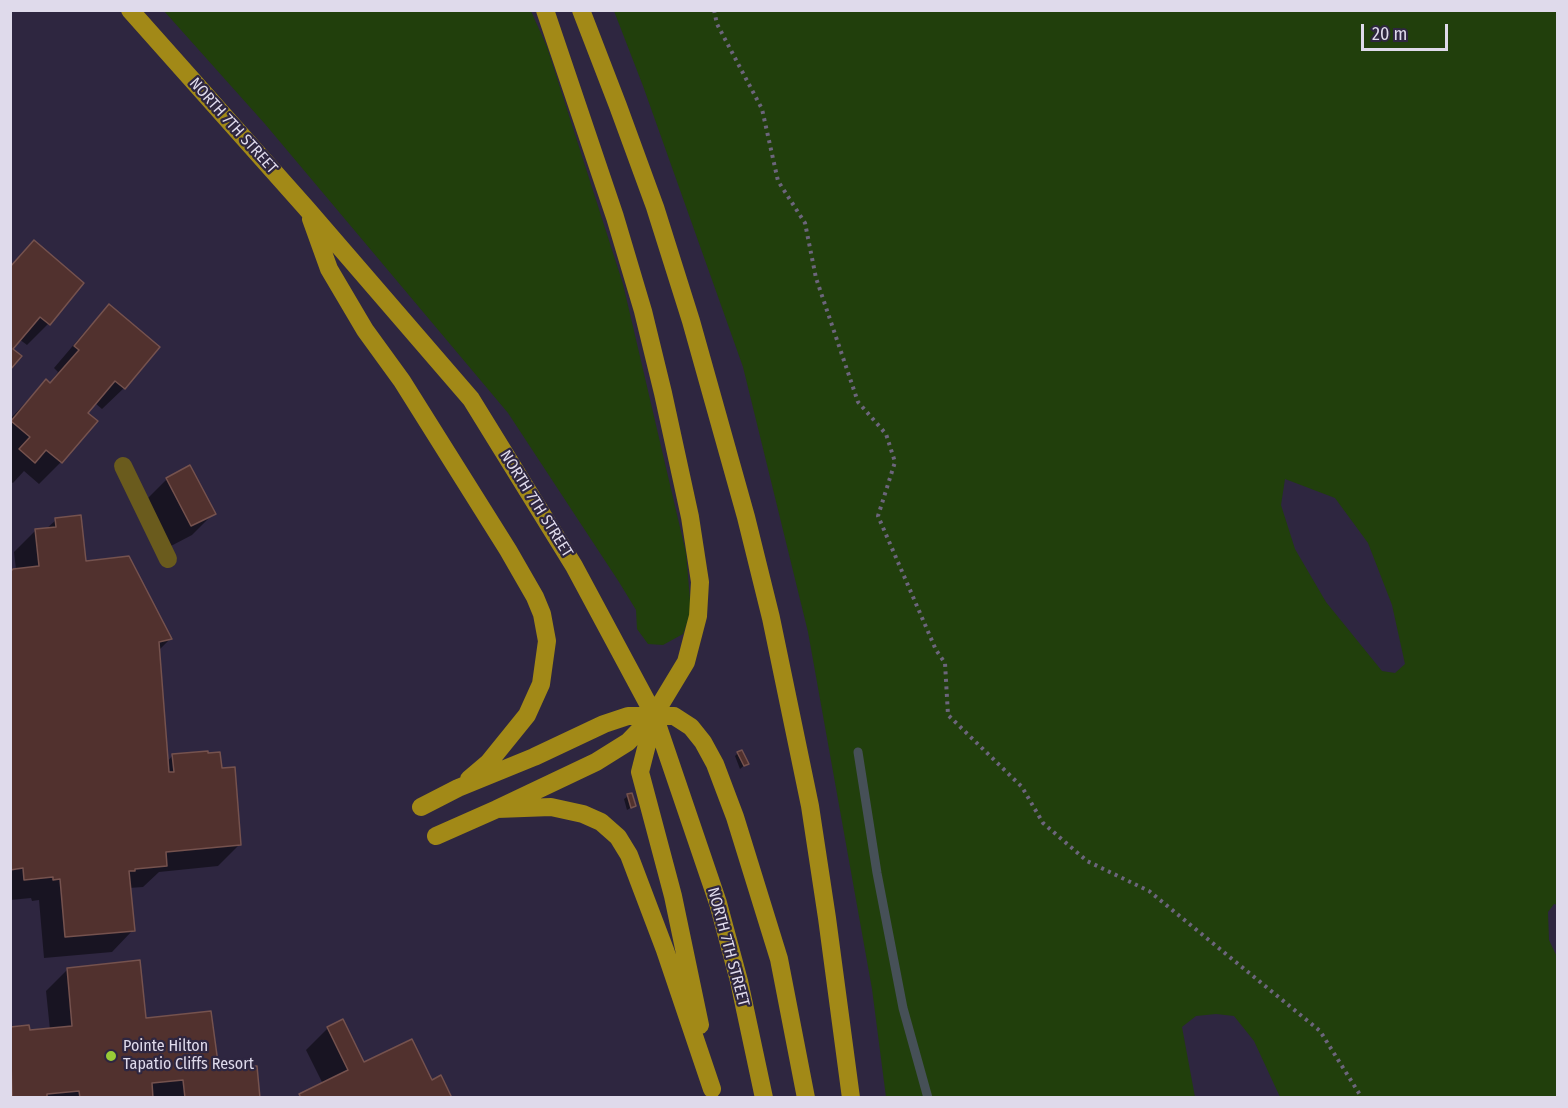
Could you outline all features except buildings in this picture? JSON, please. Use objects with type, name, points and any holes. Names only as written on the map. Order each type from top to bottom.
[{"type":"main road","name":"NORTH 7TH STREET","points":[[130,10],[307,209],[471,399],[574,566],[654,715],[718,903],[739,981],[764,1098]]},
{"type":"main road","points":[[436,836],[596,762],[628,742],[654,715],[686,662],[698,615],[700,582],[693,538],[663,393],[643,311],[615,217],[545,10]]},
{"type":"main road","points":[[581,10],[655,207],[692,321],[746,517],[778,651],[810,806],[851,1098]]},
{"type":"main road","points":[[307,209],[329,269],[365,330],[402,381],[508,550],[542,614],[547,641],[541,684],[527,715],[489,762],[458,788]]},
{"type":"main road","points":[[654,715],[639,772],[685,947],[713,1094]]},
{"type":"main road","points":[[421,807],[458,788],[534,757],[604,724],[628,716],[674,716],[691,727],[703,742],[721,778],[778,960],[806,1098]]},
{"type":"main road","points":[[498,809],[551,807],[584,814],[601,822],[618,837],[628,855],[665,950],[713,1094]]},
{"type":"lane","points":[[123,466],[168,559]]},
{"type":"path","points":[[714,10],[717,24],[762,109],[778,181],[805,223],[816,278],[858,402],[886,434],[895,462],[878,516],[936,650],[945,663],[948,715],[1022,787],[1042,823],[1087,861],[1149,891],[1320,1031],[1362,1098]]},
{"type":"green space","points":[[164,11],[531,11],[547,47],[623,284],[686,553],[691,611],[683,634],[663,645],[648,644],[637,629],[636,610],[508,413],[265,124]]},
{"type":"green space","points":[[614,11],[1557,11],[1558,905],[1554,904],[1548,912],[1549,940],[1558,959],[1557,1097],[1280,1097],[1254,1041],[1234,1016],[1216,1014],[1196,1016],[1182,1027],[1195,1097],[886,1097],[872,989],[808,632],[743,367]],"holes":[[[1285,479],[1335,498],[1368,543],[1392,605],[1405,664],[1395,673],[1382,671],[1326,602],[1295,549],[1281,505]]]},
{"type":"waterway","points":[[858,752],[877,873],[903,1008],[928,1098]]},
{"type":"place","name":"Pointe Hilton Tapatio Cliffs Resort","points":[[111,1056]]}]
